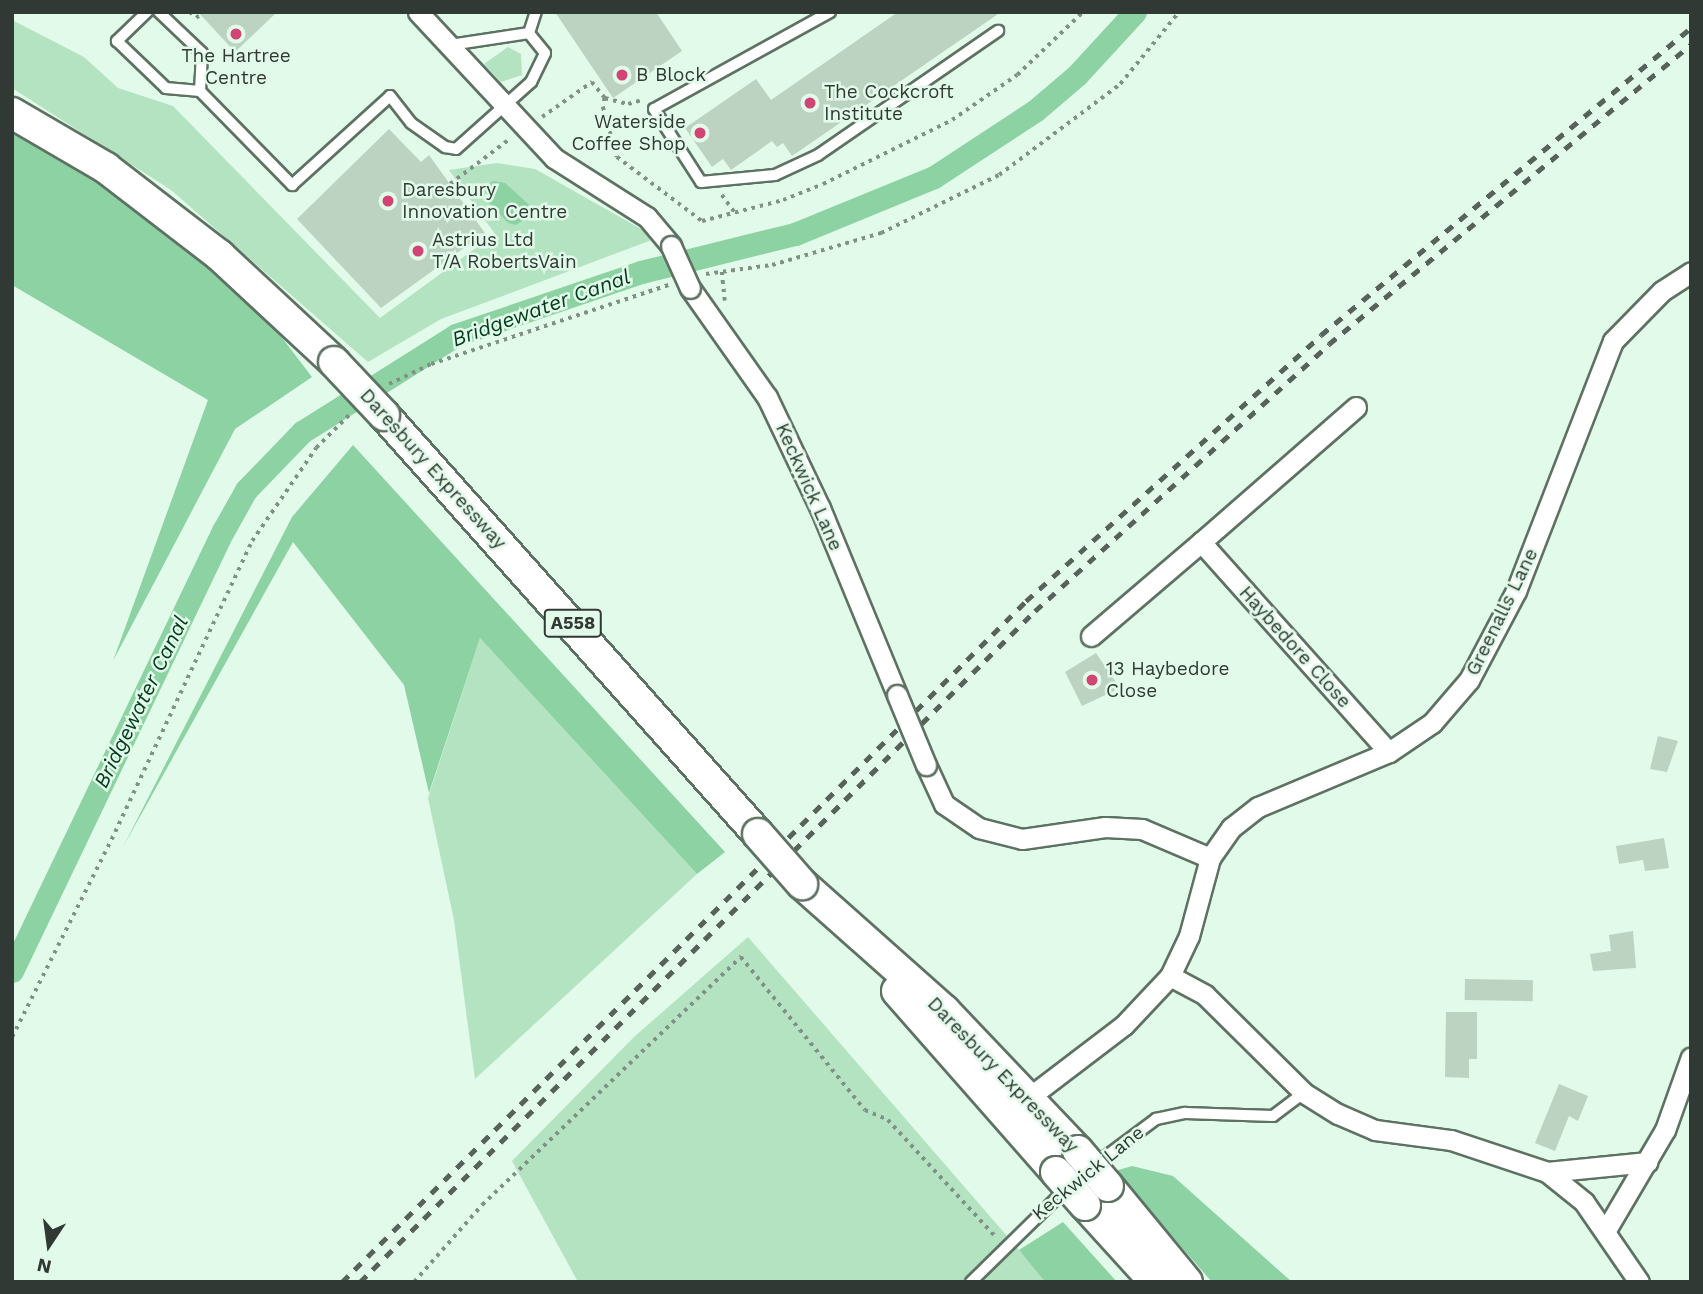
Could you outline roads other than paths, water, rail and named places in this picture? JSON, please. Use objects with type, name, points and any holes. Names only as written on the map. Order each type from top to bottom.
[{"type":"main road","name":"Daresbury Expressway","points":[[12,113],[106,168],[219,255],[334,362],[384,401],[802,884],[1018,1106],[1077,1152],[1187,1282]]},
{"type":"main road","name":"Daresbury Expressway","points":[[1018,1106],[1056,1172],[1155,1282]]},
{"type":"street","name":"Keckwick Lane","points":[[418,12],[562,165],[647,217],[671,246],[688,282],[767,397],[820,508],[944,804],[979,828],[1022,839],[1105,827],[1142,829],[1210,858]]},
{"type":"street","name":"Greenalls Lane","points":[[1170,976],[1189,936],[1210,858],[1231,828],[1258,807],[1389,752],[1432,723],[1469,680],[1516,591],[1613,341],[1662,290],[1691,272]]},
{"type":"street","points":[[1091,636],[1356,407]]},
{"type":"street","name":"Haybedore Close","points":[[1201,542],[1389,752]]},
{"type":"street","points":[[1018,1106],[1124,1025],[1170,976],[1205,995],[1304,1093],[1375,1130],[1451,1140],[1547,1172],[1584,1202],[1606,1230],[1639,1282]]},
{"type":"street","points":[[1606,1230],[1665,1130],[1691,1057]]},
{"type":"street","points":[[1547,1172],[1648,1162]]},
{"type":"lane","points":[[147,12],[117,41],[166,88],[200,91],[292,185],[390,96],[411,123],[445,147],[456,149],[531,82],[545,53],[529,33]]},
{"type":"lane","points":[[159,12],[202,53],[200,91]]},
{"type":"lane","points":[[529,33],[536,12]]},
{"type":"lane","points":[[830,12],[654,109],[701,182],[775,175],[818,155],[998,31]]},
{"type":"lane","points":[[449,45],[529,33]]},
{"type":"lane","name":"Keckwick Lane","points":[[971,1282],[1004,1246],[1133,1132],[1156,1119],[1185,1113],[1273,1116],[1304,1093]]},
{"type":"waterway","name":"Bridgewater Canal","points":[[12,971],[223,531],[246,490],[302,432],[456,335],[641,272],[795,234],[934,177],[1036,110],[1077,75],[1135,12]]},
{"type":"railway","points":[[342,1282],[1026,601],[1321,335],[1691,28]]},
{"type":"railway","points":[[360,1282],[1035,611],[1329,344],[1691,44]]},
{"type":"place","name":"The Hartree Centre","points":[[236,34]]},
{"type":"place","name":"B Block","points":[[622,75]]},
{"type":"place","name":"The Cockcroft Institute","points":[[810,103]]},
{"type":"place","name":"Waterside Coffee Shop","points":[[700,133]]},
{"type":"place","name":"Daresbury Innovation Centre","points":[[388,201]]},
{"type":"place","name":"Astrius Ltd T/A RobertsVain","points":[[418,251]]},
{"type":"place","name":"13 Haybedore Close","points":[[1092,680]]}]
